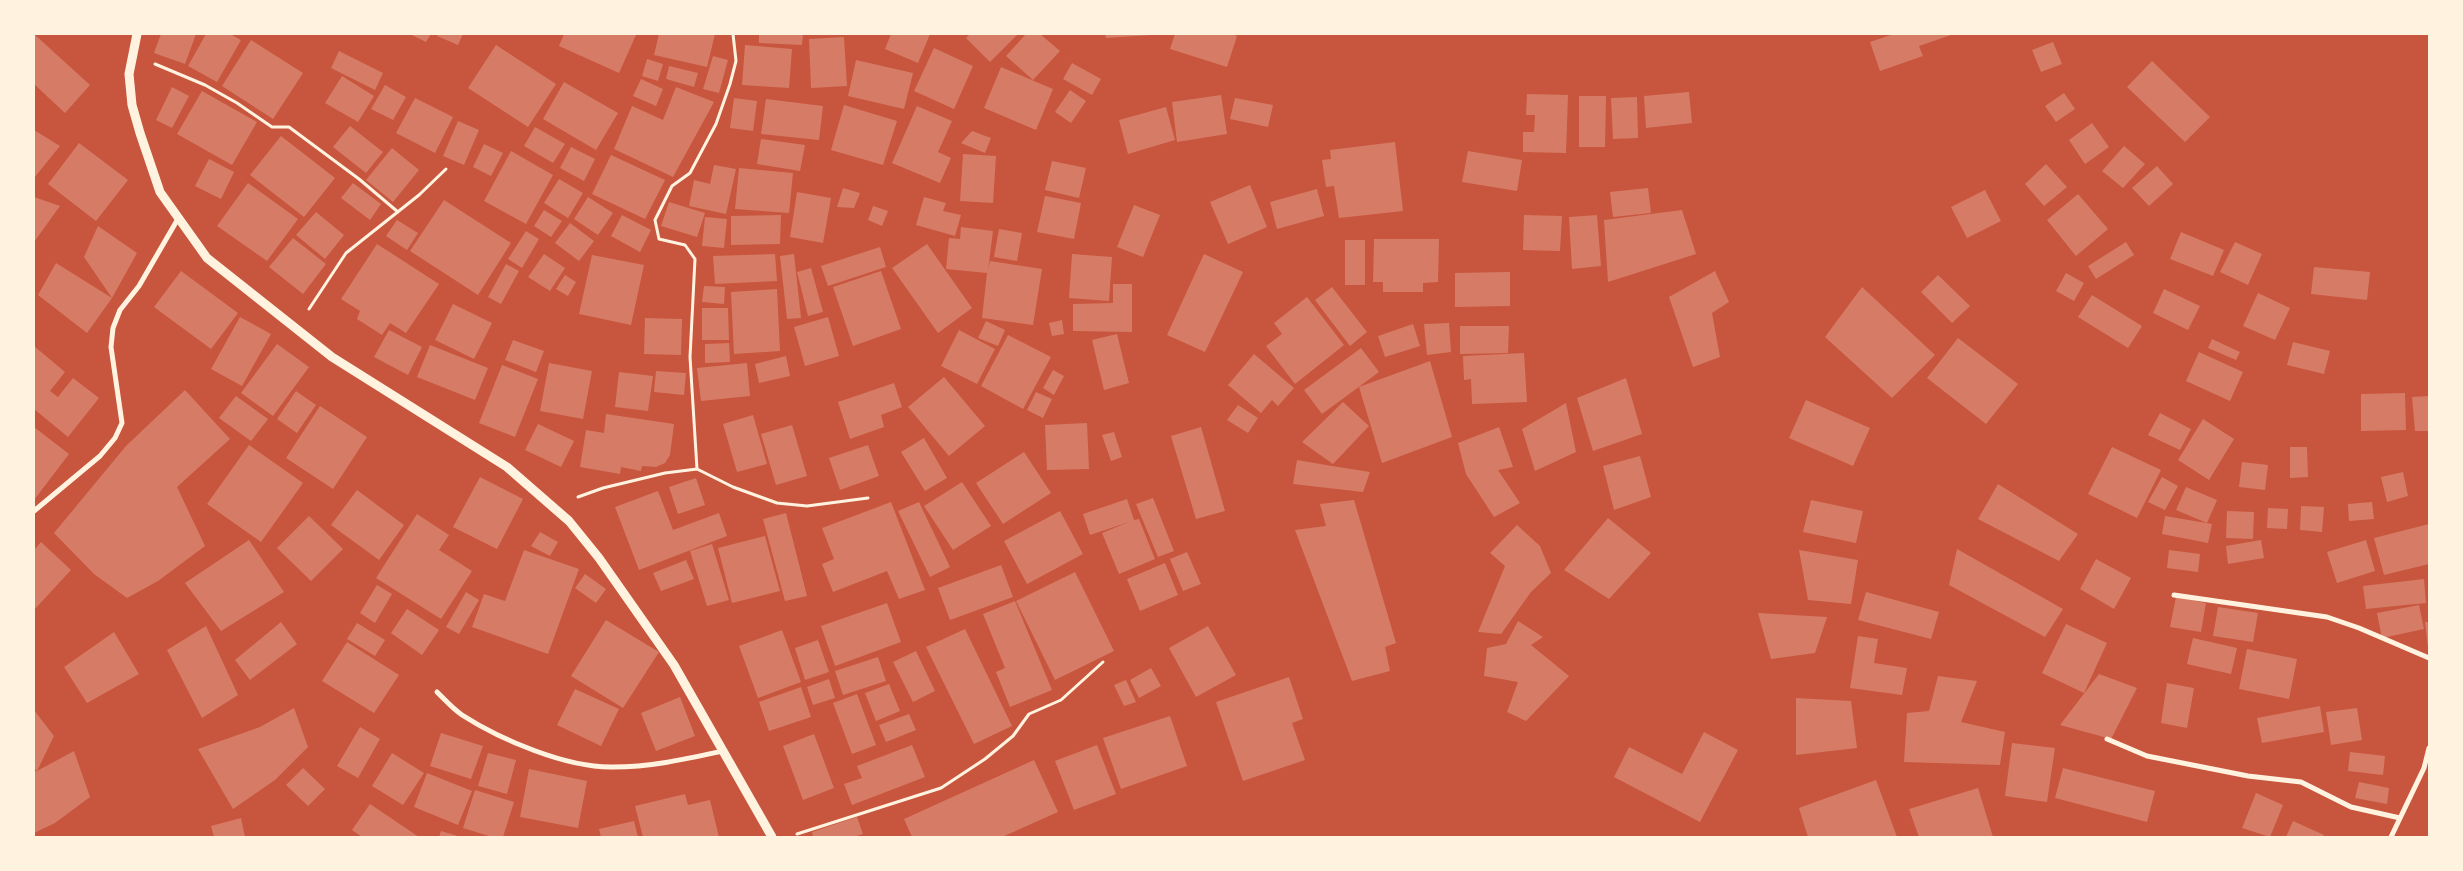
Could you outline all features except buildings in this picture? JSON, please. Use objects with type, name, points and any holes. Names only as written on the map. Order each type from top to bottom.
[{"type":"street","points":[[137,34],[129,74],[132,105],[160,192],[179,216],[207,258],[332,357],[507,467],[569,521],[599,558],[674,665],[772,837]]},
{"type":"street","points":[[34,511],[100,456],[115,438],[122,423],[110,347],[113,328],[120,310],[138,286],[179,216]]},
{"type":"street","points":[[2174,595],[2326,618],[2359,628],[2429,658]]},
{"type":"street","points":[[437,692],[461,714],[496,734],[558,759],[611,768],[666,764],[723,751]]},
{"type":"street","points":[[2107,739],[2147,756],[2248,776],[2300,782],[2351,807],[2400,818]]},
{"type":"street","points":[[2391,837],[2424,768],[2429,748]]},
{"type":"path","points":[[697,469],[690,357],[696,259],[685,245],[659,239],[655,220],[672,186],[690,173],[716,124],[736,61],[733,34]]},
{"type":"path","points":[[133,51],[159,67],[205,85],[272,127],[289,127],[351,173],[398,212]]},
{"type":"path","points":[[294,327],[319,296],[346,254],[398,212],[446,169]]},
{"type":"path","points":[[553,507],[603,488],[665,473],[697,469],[733,487],[777,503],[807,506],[868,498]]},
{"type":"path","points":[[790,837],[809,828],[941,788],[985,759],[1013,736],[1029,714],[1061,700],[1103,662]]}]
